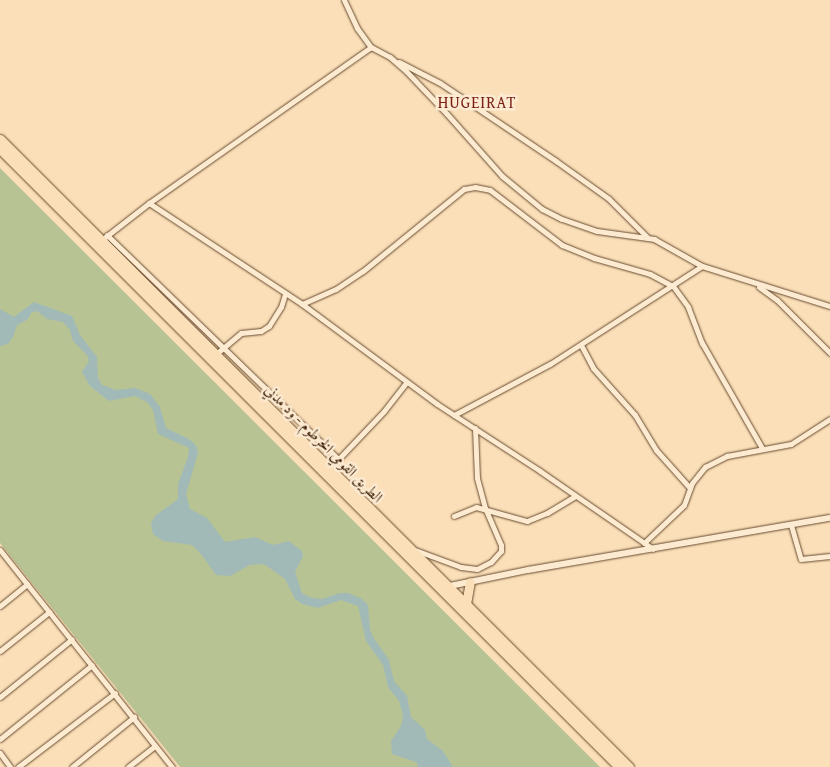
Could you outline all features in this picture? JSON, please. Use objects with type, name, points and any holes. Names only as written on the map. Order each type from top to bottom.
[{"type":"highway","name":"الطريق القومي الخرطوم - ود مدني","points":[[0,139],[330,468],[409,548],[444,588],[466,604],[629,767]]},
{"type":"highway","name":"الطريق القومي الخرطوم - ود مدني","points":[[0,149],[102,240],[619,767]]},
{"type":"highway","points":[[466,604],[470,582]]},
{"type":"street","points":[[344,0],[357,28],[371,47],[440,83],[556,161],[609,199],[647,237]]},
{"type":"street","points":[[338,459],[225,347],[102,240],[149,203],[371,47]]},
{"type":"street","points":[[390,58],[447,114],[502,176],[542,209],[562,219],[597,231],[647,237],[662,242],[702,266],[754,284],[830,306]]},
{"type":"street","points":[[302,304],[348,282],[407,237],[459,192],[469,187],[495,192],[562,245],[650,274],[673,286],[688,307],[702,343],[762,448]]},
{"type":"street","points":[[149,203],[302,304],[454,415],[653,549]]},
{"type":"street","points":[[454,415],[581,345],[702,266]]},
{"type":"street","points":[[754,284],[777,300],[830,353]]},
{"type":"street","points":[[216,354],[240,333],[261,331],[269,326],[282,307],[285,294]]},
{"type":"street","points":[[581,345],[593,368],[635,415],[656,450],[690,488]]},
{"type":"street","points":[[330,468],[384,411],[407,382]]},
{"type":"street","points":[[644,543],[684,504],[699,472],[719,459],[762,448],[791,444],[830,419]]},
{"type":"street","points":[[409,548],[461,567],[477,569],[484,567],[490,562],[501,548],[485,508],[476,478],[475,428]]},
{"type":"street","points":[[454,516],[470,508],[485,508],[527,521],[547,513],[576,496]]},
{"type":"street","points":[[444,588],[830,518]]},
{"type":"street","points":[[791,525],[801,559],[830,556]]},
{"type":"street","points":[[0,550],[172,767]]},
{"type":"street","points":[[0,561],[5,557]]},
{"type":"street","points":[[0,606],[27,584]]},
{"type":"street","points":[[0,651],[49,612]]},
{"type":"street","points":[[0,697],[72,639]]},
{"type":"street","points":[[0,739],[92,665]]},
{"type":"street","points":[[18,767],[115,693]]},
{"type":"street","points":[[72,767],[134,717]]},
{"type":"street","points":[[128,767],[155,746]]},
{"type":"street","points":[[0,753],[10,767]]},
{"type":"green space","points":[[0,168],[600,767],[180,767],[0,543]]},
{"type":"water","points":[[34,302],[72,316],[80,335],[97,357],[98,378],[102,385],[116,390],[135,388],[150,394],[160,407],[166,428],[189,439],[196,445],[198,453],[186,494],[190,509],[207,518],[225,542],[255,537],[273,545],[289,541],[302,551],[303,556],[295,572],[302,593],[312,598],[323,599],[339,593],[348,593],[362,599],[368,605],[370,629],[373,637],[389,660],[394,681],[407,696],[411,717],[425,730],[427,739],[443,751],[453,767],[418,767],[417,763],[413,761],[392,754],[391,741],[401,726],[403,715],[399,701],[388,687],[383,665],[366,641],[358,606],[341,600],[318,608],[302,604],[295,599],[285,579],[264,564],[250,565],[230,576],[216,575],[192,545],[163,541],[153,534],[151,524],[155,516],[178,499],[178,484],[188,457],[189,448],[158,434],[153,410],[147,402],[135,396],[109,401],[90,386],[82,372],[89,361],[87,355],[73,341],[70,330],[63,322],[47,319],[37,311],[32,312],[27,320],[17,325],[13,337],[8,344],[0,346],[0,309],[14,317]]},
{"type":"district","name":"HUGEIRAT","points":[[477,102]]}]
